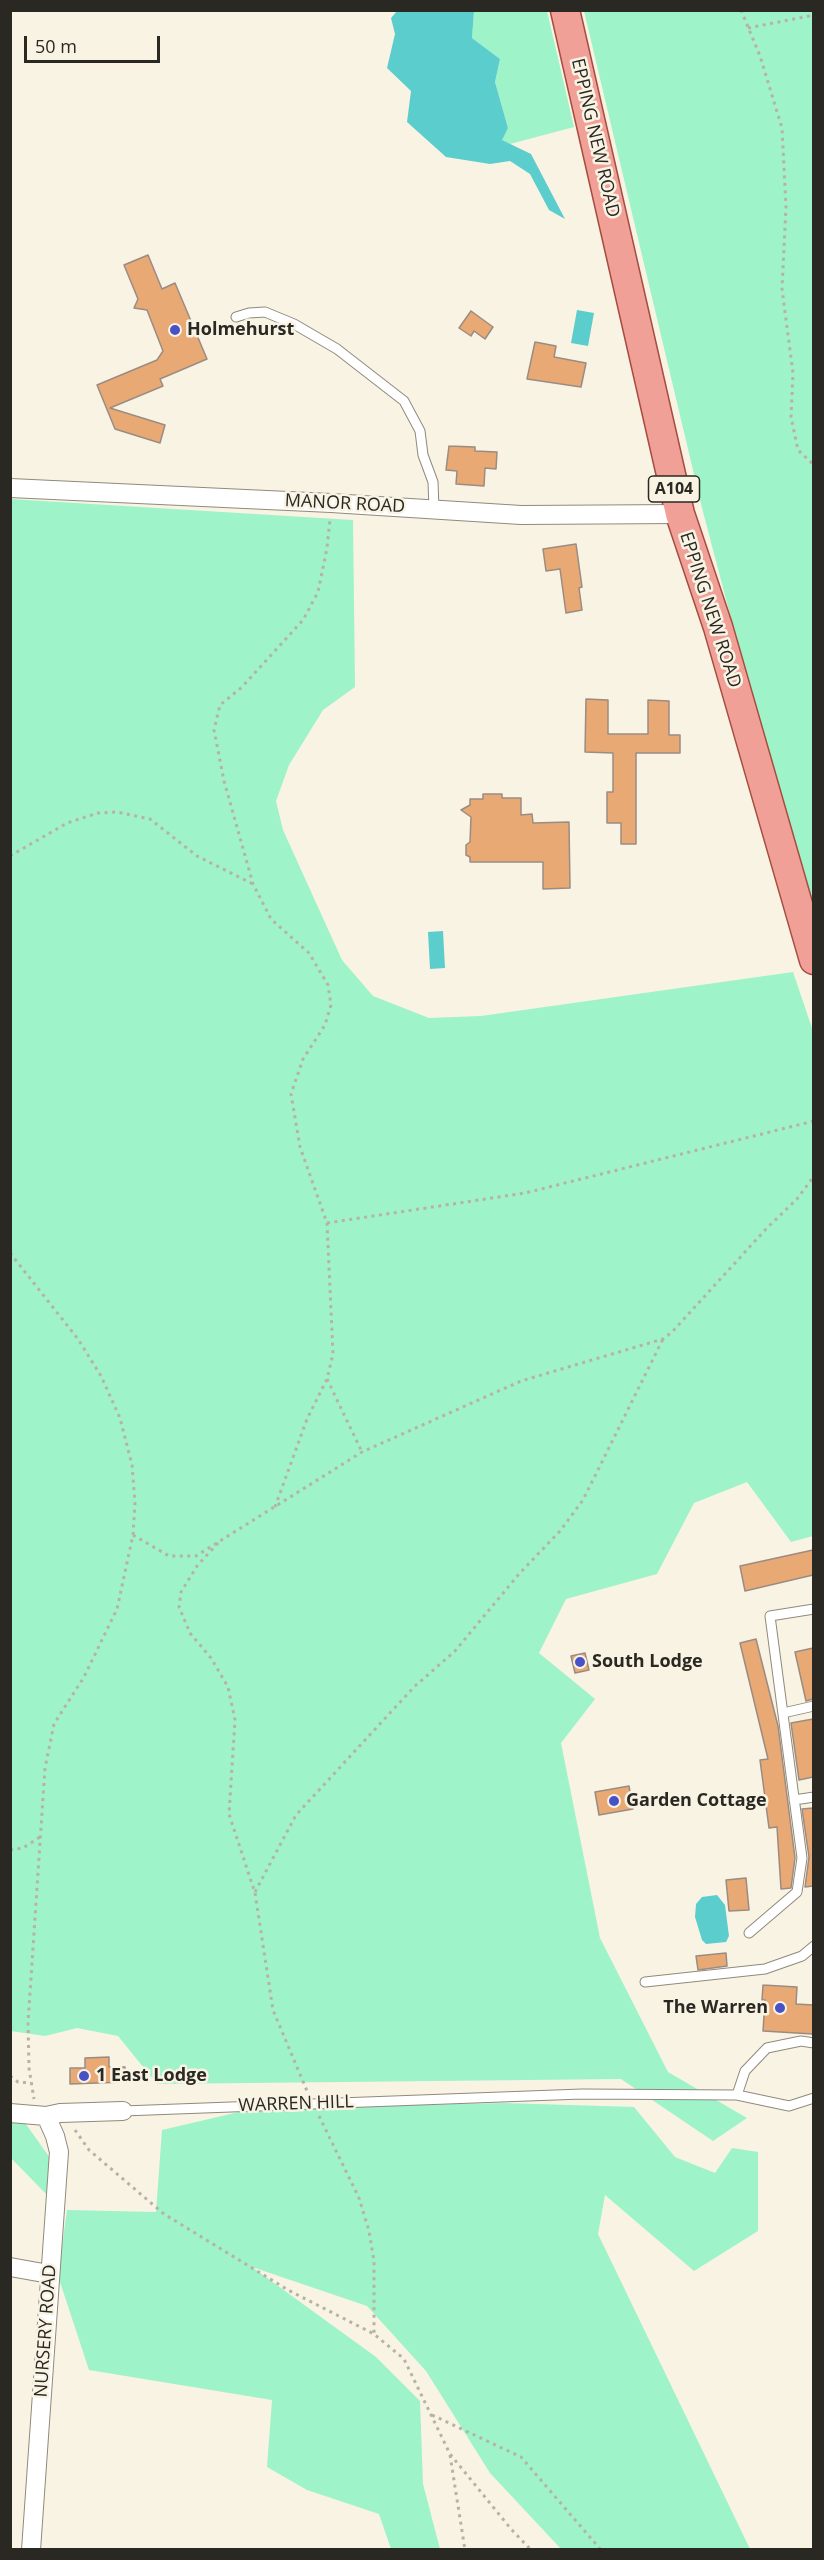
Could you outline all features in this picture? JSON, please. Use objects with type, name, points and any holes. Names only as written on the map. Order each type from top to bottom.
[{"type":"main road","name":"EPPING NEW ROAD","points":[[565,10],[680,514],[718,627],[813,960]]},
{"type":"street","name":"MANOR ROAD","points":[[10,488],[521,514],[680,514]]},
{"type":"street","name":"WARREN HILL","points":[[10,2113],[48,2114],[123,2110]]},
{"type":"street","name":"NURSERY ROAD","points":[[31,2550],[59,2152],[48,2114]]},
{"type":"street","points":[[10,2267],[49,2274]]},
{"type":"lane","points":[[236,317],[265,312],[294,324],[337,349],[404,401],[420,431],[423,455],[433,482],[434,509]]},
{"type":"lane","points":[[749,1933],[797,1892],[802,1858],[770,1616],[813,1609]]},
{"type":"lane","points":[[783,1713],[813,1706]]},
{"type":"lane","points":[[795,1800],[813,1797]]},
{"type":"lane","points":[[645,1983],[765,1969],[783,1965],[802,1956],[813,1946]]},
{"type":"lane","points":[[737,2095],[745,2071],[767,2048],[801,2041],[813,2043]]},
{"type":"lane","name":"WARREN HILL","points":[[123,2110],[582,2094],[737,2095],[789,2106],[813,2098]]},
{"type":"path","points":[[741,10],[760,56],[782,128],[786,207],[782,289],[793,374],[791,417],[798,450],[813,465]]},
{"type":"path","points":[[748,28],[813,15]]},
{"type":"path","points":[[275,1507],[307,1419],[327,1379],[333,1354],[327,1223],[300,1147],[291,1094],[303,1059],[325,1025],[331,1005],[328,984],[309,953],[271,919],[253,884],[224,781],[214,730],[220,705],[242,687],[303,620],[318,592],[327,548],[332,503]]},
{"type":"path","points":[[10,856],[67,823],[98,813],[117,812],[150,819],[197,856],[253,884]]},
{"type":"path","points":[[327,1223],[525,1193],[813,1121]]},
{"type":"path","points":[[133,1535],[169,1556],[196,1556],[362,1452],[521,1381],[663,1339],[797,1199],[813,1176]]},
{"type":"path","points":[[10,1253],[78,1339],[101,1376],[120,1418],[132,1465],[135,1503],[133,1535],[117,1609],[84,1677],[54,1724],[45,1768],[28,2023],[31,2083],[48,2114],[164,2214],[288,2290],[374,2334],[404,2360],[450,2454],[531,2550]]},
{"type":"path","points":[[255,1893],[296,1815],[414,1687],[455,1651],[519,1574],[560,1531],[583,1500],[663,1339]]},
{"type":"path","points":[[327,1379],[362,1452]]},
{"type":"path","points":[[218,1543],[197,1566],[181,1592],[179,1607],[190,1633],[211,1658],[228,1687],[235,1720],[229,1814],[255,1893],[273,2010],[312,2103],[359,2198],[369,2231],[374,2261],[374,2334]]},
{"type":"path","points":[[10,1850],[23,1848],[40,1837]]},
{"type":"path","points":[[10,2076],[18,2082],[31,2083]]},
{"type":"path","points":[[430,2414],[521,2457],[601,2550]]},
{"type":"path","points":[[450,2454],[465,2550]]},
{"type":"green space","points":[[474,11],[547,11],[574,127],[510,144],[501,140],[508,128],[495,82],[500,59],[472,38]]},
{"type":"green space","points":[[584,11],[813,11],[813,930],[702,508]]},
{"type":"green space","points":[[10,499],[353,520],[355,687],[323,710],[289,765],[276,801],[283,830],[342,960],[373,996],[429,1018],[481,1016],[793,972],[814,1034],[813,1536],[791,1542],[747,1482],[694,1503],[657,1574],[566,1599],[539,1653],[595,1699],[561,1743],[600,1938],[668,2072],[747,2118],[713,2141],[621,2079],[157,2084],[118,2036],[77,2028],[45,2036],[11,2031]]},
{"type":"green space","points":[[504,2103],[634,2107],[675,2157],[715,2173],[732,2148],[758,2152],[758,2231],[694,2271],[605,2195],[598,2234],[750,2549],[561,2549],[490,2473],[426,2371],[367,2306],[252,2267],[376,2357],[420,2401],[423,2484],[440,2549],[391,2549],[379,2514],[307,2490],[267,2467],[272,2400],[89,2370],[58,2276],[67,2210],[156,2212],[162,2130],[256,2108]]},
{"type":"green space","points":[[10,2112],[18,2113],[50,2158],[48,2196],[11,2158]]},
{"type":"water","points":[[397,11],[474,11],[472,38],[500,59],[495,82],[508,128],[502,140],[531,154],[565,219],[549,210],[530,174],[510,161],[490,164],[446,157],[407,122],[411,91],[387,68],[395,34],[391,18]]},
{"type":"water","points":[[577,310],[594,313],[588,346],[571,343]]},
{"type":"water","points":[[443,931],[445,968],[430,969],[428,932]]},
{"type":"water","points":[[717,1895],[725,1905],[729,1936],[726,1942],[706,1944],[702,1940],[695,1917],[696,1904],[702,1897]]},
{"type":"building","name":"Holmehurst","points":[[148,255],[162,289],[175,283],[207,359],[160,379],[163,386],[110,408],[165,425],[160,443],[115,429],[97,385],[157,360],[163,351],[147,310],[134,308],[138,299],[124,265]]},
{"type":"building","points":[[471,311],[493,327],[485,339],[474,331],[471,336],[459,328]]},
{"type":"building","points":[[535,342],[556,346],[554,357],[586,363],[581,387],[527,379]]},
{"type":"building","points":[[449,446],[475,447],[475,451],[497,452],[496,469],[485,468],[484,486],[456,484],[457,471],[446,470]]},
{"type":"building","points":[[576,544],[582,587],[579,588],[582,610],[566,613],[560,569],[546,571],[543,549]]},
{"type":"building","points":[[586,699],[608,700],[608,734],[648,734],[648,700],[669,701],[669,735],[680,735],[680,753],[636,753],[636,844],[621,844],[621,823],[607,823],[607,792],[613,792],[613,753],[585,752]]},
{"type":"building","points":[[483,794],[502,794],[502,798],[521,798],[521,815],[532,814],[533,823],[569,822],[570,888],[543,889],[543,862],[470,862],[470,857],[466,855],[466,845],[470,842],[471,817],[461,810],[470,805],[470,799],[483,799]]},
{"type":"building","points":[[813,1550],[813,1575],[745,1591],[740,1566]]},
{"type":"building","points":[[756,1639],[778,1726],[795,1858],[791,1888],[781,1889],[777,1827],[769,1828],[760,1760],[768,1759],[740,1643]]},
{"type":"building","points":[[813,1648],[813,1699],[806,1701],[795,1652]]},
{"type":"building","name":"South Lodge","points":[[585,1653],[589,1670],[575,1673],[571,1656]]},
{"type":"building","points":[[813,1719],[813,1777],[799,1780],[791,1723]]},
{"type":"building","name":"Garden Cottage","points":[[629,1786],[633,1809],[599,1815],[595,1792]]},
{"type":"building","points":[[813,1808],[813,1886],[805,1887],[809,1857],[802,1809]]},
{"type":"building","points":[[746,1878],[749,1910],[729,1911],[726,1880]]},
{"type":"building","points":[[726,1953],[727,1966],[698,1970],[696,1956]]},
{"type":"building","name":"The Warren","points":[[763,1985],[797,1987],[796,2004],[813,2005],[813,2034],[763,2031],[765,2000],[762,2000]]},
{"type":"building","points":[[109,2057],[109,2067],[125,2067],[125,2082],[70,2084],[70,2068],[85,2068],[85,2058]]},
{"type":"place","name":"Holmehurst","points":[[175,330]]},
{"type":"place","name":"South Lodge","points":[[580,1662]]},
{"type":"place","name":"Garden Cottage","points":[[614,1801]]},
{"type":"place","name":"The Warren","points":[[780,2008]]},
{"type":"place","name":"1 East Lodge","points":[[84,2076]]}]
